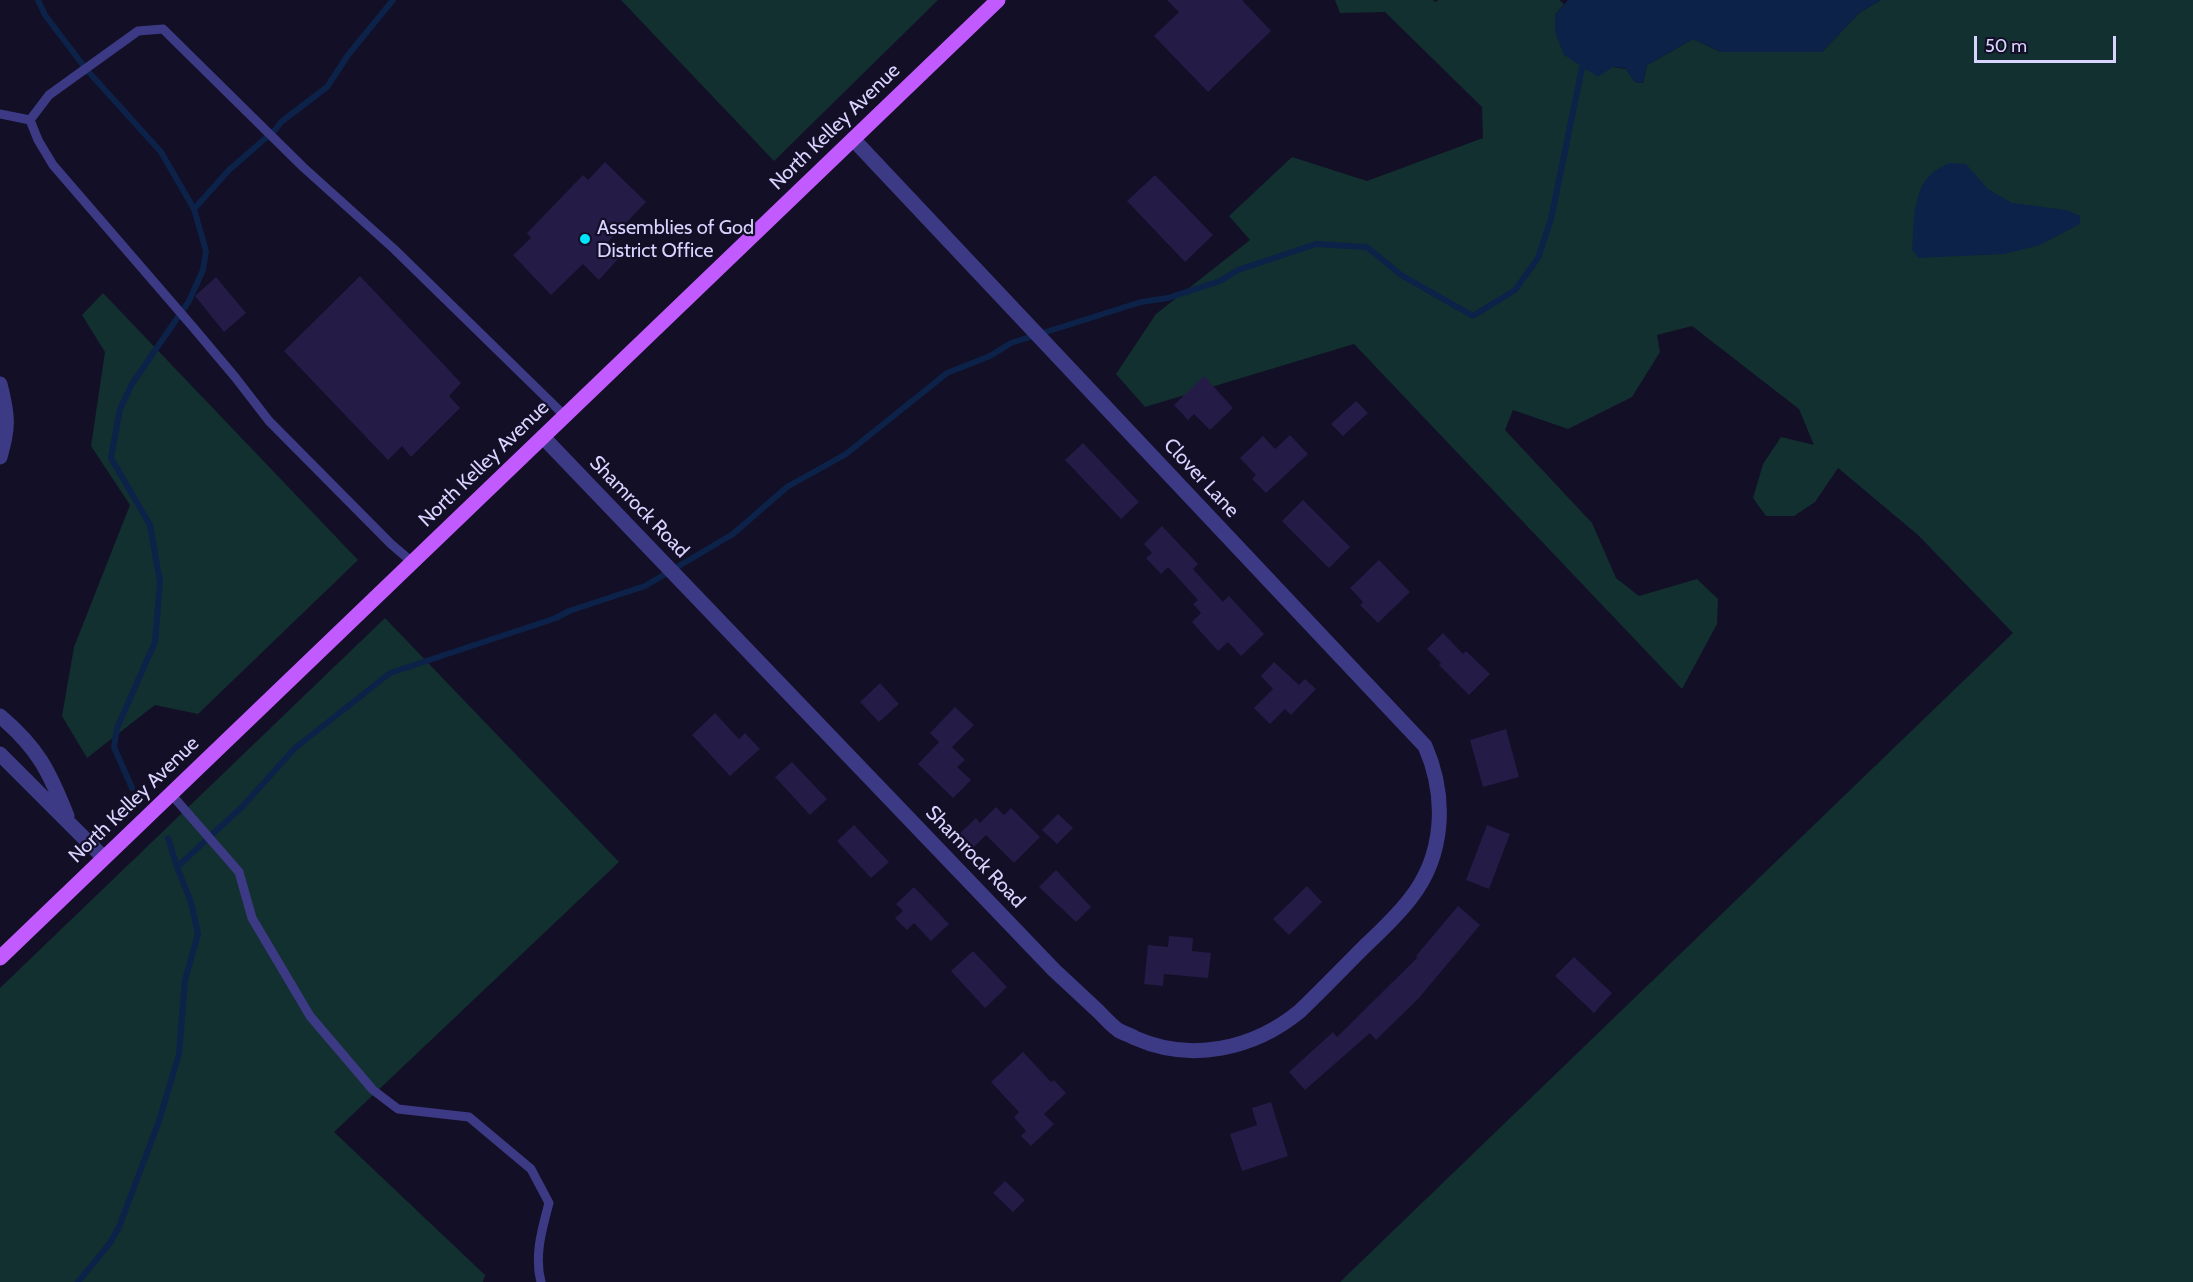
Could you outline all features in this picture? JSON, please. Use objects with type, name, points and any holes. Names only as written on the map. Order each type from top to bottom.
[{"type":"main road","name":"North Kelley Avenue","points":[[0,958],[998,0]]},
{"type":"street","name":"Clover Lane","points":[[853,139],[1425,746],[1437,782],[1440,811],[1439,831],[1424,877]]},
{"type":"street","points":[[0,384],[6,408],[7,432],[0,457]]},
{"type":"street","name":"Shamrock Road","points":[[543,437],[1054,970],[1118,1030],[1144,1042],[1167,1048],[1209,1051],[1236,1046],[1263,1035],[1284,1024],[1300,1011],[1396,916],[1424,877]]},
{"type":"street","points":[[0,716],[36,751],[52,779],[69,822]]},
{"type":"street","points":[[0,753],[104,858]]},
{"type":"lane","points":[[30,120],[49,95],[138,31],[163,29],[186,49],[303,167],[394,249],[565,416]]},
{"type":"lane","points":[[0,114],[30,120]]},
{"type":"lane","points":[[30,120],[38,140],[53,165],[236,377],[269,421],[391,544],[412,562]]},
{"type":"lane","points":[[171,794],[239,872],[252,918],[310,1016],[373,1090],[398,1110],[469,1117],[531,1168],[549,1203],[539,1240],[541,1282]]},
{"type":"green space","points":[[621,0],[938,0],[774,161]]},
{"type":"green space","points":[[1335,0],[1433,0],[1436,2],[1438,0],[1559,0],[1564,4],[1555,15],[1613,67],[1626,69],[1635,82],[1643,83],[1647,65],[1693,39],[1721,52],[1822,52],[1859,13],[1881,0],[2193,0],[2193,1282],[1340,1282],[2013,633],[1918,535],[1838,468],[1815,502],[1794,516],[1766,516],[1753,498],[1763,464],[1781,437],[1814,445],[1799,409],[1692,326],[1657,335],[1660,352],[1632,397],[1568,429],[1513,410],[1505,430],[1592,523],[1616,578],[1639,596],[1697,579],[1718,599],[1717,624],[1682,689],[1354,344],[1145,407],[1116,374],[1156,314],[1250,240],[1229,216],[1292,157],[1367,181],[1483,138],[1482,107],[1385,12],[1340,13]]},
{"type":"green space","points":[[103,293],[358,560],[198,714],[155,705],[87,758],[62,716],[74,647],[130,505],[91,446],[105,352],[82,315]]},
{"type":"green space","points":[[385,618],[619,862],[334,1132],[485,1275],[483,1282],[0,1282],[0,988]]},
{"type":"water","points":[[1568,0],[1881,0],[1859,13],[1822,52],[1721,52],[1693,39],[1647,65],[1643,83],[1635,82],[1625,68],[1613,67],[1598,77],[1564,55],[1555,32],[1555,15]]},
{"type":"water","points":[[1949,163],[1966,164],[1988,189],[2012,203],[2066,210],[2080,216],[2080,224],[2040,245],[2004,254],[1918,258],[1912,250],[1919,192],[1931,174]]},
{"type":"building","points":[[1167,0],[1242,0],[1271,31],[1208,92],[1154,36],[1179,12]]},
{"type":"building","points":[[605,162],[646,202],[605,245],[618,259],[599,280],[583,264],[551,295],[513,255],[531,238],[527,233],[583,175],[588,180]]},
{"type":"building","points":[[1155,175],[1213,235],[1185,262],[1127,201]]},
{"type":"building","points":[[360,276],[461,383],[449,396],[460,408],[411,457],[402,446],[388,460],[284,351]]},
{"type":"building","points":[[216,277],[246,313],[224,332],[195,296]]},
{"type":"building","points":[[1204,376],[1233,408],[1210,430],[1194,414],[1188,420],[1174,405]]},
{"type":"building","points":[[1356,401],[1368,413],[1343,436],[1331,424]]},
{"type":"building","points":[[1290,435],[1308,454],[1266,493],[1252,479],[1256,475],[1240,458],[1263,436],[1275,449]]},
{"type":"building","points":[[1083,443],[1139,502],[1121,519],[1065,460]]},
{"type":"building","points":[[1303,500],[1350,547],[1329,568],[1282,521]]},
{"type":"building","points":[[1162,526],[1198,564],[1193,569],[1223,602],[1229,596],[1264,634],[1241,656],[1228,642],[1218,651],[1192,622],[1201,613],[1193,604],[1198,600],[1168,567],[1161,574],[1146,558],[1152,553],[1144,544]]},
{"type":"building","points":[[1379,560],[1410,592],[1378,623],[1360,605],[1363,602],[1350,588]]},
{"type":"building","points":[[1443,633],[1463,654],[1466,651],[1490,674],[1469,695],[1439,665],[1441,663],[1427,649]]},
{"type":"building","points":[[1274,662],[1299,685],[1305,679],[1316,689],[1291,715],[1285,709],[1270,724],[1254,708],[1273,689],[1261,676]]},
{"type":"building","points":[[880,683],[899,704],[879,722],[860,702]]},
{"type":"building","points":[[955,707],[974,725],[952,747],[965,760],[957,767],[971,780],[953,798],[918,764],[939,742],[930,733]]},
{"type":"building","points":[[715,713],[739,739],[745,733],[760,749],[730,776],[692,735]]},
{"type":"building","points":[[1506,729],[1519,777],[1483,787],[1470,740]]},
{"type":"building","points":[[792,762],[827,799],[810,815],[775,777]]},
{"type":"building","points":[[996,807],[1004,815],[1011,808],[1040,837],[1014,863],[986,835],[974,847],[960,833],[976,818],[980,823]]},
{"type":"building","points":[[1058,814],[1073,828],[1057,844],[1042,830]]},
{"type":"building","points":[[854,825],[889,862],[871,878],[837,841]]},
{"type":"building","points":[[1487,825],[1510,834],[1489,889],[1466,880]]},
{"type":"building","points":[[1056,870],[1091,907],[1076,922],[1039,887]]},
{"type":"building","points":[[1307,886],[1322,902],[1289,935],[1273,919]]},
{"type":"building","points":[[914,887],[949,924],[931,941],[914,923],[907,930],[895,918],[903,911],[896,904]]},
{"type":"building","points":[[1458,906],[1480,925],[1419,998],[1376,1040],[1370,1033],[1305,1090],[1289,1072],[1333,1032],[1337,1037],[1418,957],[1416,956]]},
{"type":"building","points":[[1169,936],[1193,938],[1192,951],[1211,953],[1208,978],[1164,974],[1163,986],[1144,984],[1148,945],[1168,947]]},
{"type":"building","points":[[973,951],[1007,987],[985,1008],[951,971]]},
{"type":"building","points":[[1574,957],[1612,993],[1594,1013],[1555,976]]},
{"type":"building","points":[[1023,1052],[1051,1082],[1054,1080],[1066,1093],[1044,1114],[1054,1124],[1031,1146],[1021,1136],[1026,1131],[1014,1117],[1019,1112],[991,1082]]},
{"type":"building","points":[[1271,1102],[1288,1156],[1242,1171],[1230,1134],[1257,1125],[1252,1108]]},
{"type":"building","points":[[1005,1181],[1025,1200],[1013,1212],[993,1193]]},
{"type":"waterway","points":[[38,0],[45,15],[86,69],[161,152],[194,209],[206,251],[203,270],[189,301],[132,384],[120,409],[111,458],[150,525],[160,582],[155,642],[117,728],[114,747],[132,788]]},
{"type":"waterway","points":[[194,209],[229,170],[275,130],[281,122],[327,87],[348,55],[393,0]]},
{"type":"waterway","points":[[177,867],[243,806],[294,749],[390,673],[645,586],[733,534],[787,487],[846,454],[947,373],[990,356],[1011,343],[1141,302],[1168,298],[1220,281],[1238,270],[1316,244],[1367,247],[1401,275],[1473,316],[1515,290],[1538,258],[1551,219],[1582,68],[1587,64]]},
{"type":"waterway","points":[[78,1282],[110,1243],[119,1227],[159,1121],[179,1054],[185,980],[198,934],[191,902],[168,838]]},
{"type":"place","name":"Assemblies of God District Office","points":[[585,239]]}]
